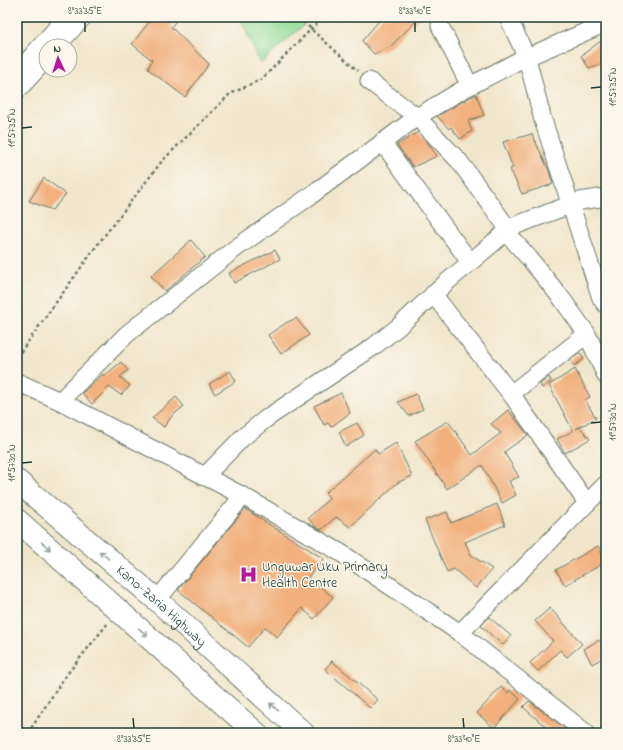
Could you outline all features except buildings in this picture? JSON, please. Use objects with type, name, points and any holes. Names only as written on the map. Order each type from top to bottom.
[{"type":"highway","name":"Kano-Zaria Highway","points":[[17,481],[157,600],[303,733]]},
{"type":"highway","points":[[17,520],[256,733]]},
{"type":"street","points":[[17,73],[66,17]]},
{"type":"street","points":[[64,38],[83,17]]},
{"type":"street","points":[[508,17],[527,58],[543,120],[570,205],[601,298],[606,305]]},
{"type":"street","points":[[60,401],[127,334],[236,248],[417,117],[470,86],[527,58],[606,23]]},
{"type":"street","points":[[440,26],[470,86]]},
{"type":"street","points":[[17,91],[38,67]]},
{"type":"street","points":[[369,81],[417,117],[459,161],[507,231],[562,299],[587,334],[606,376]]},
{"type":"street","points":[[382,142],[470,262]]},
{"type":"street","points":[[204,476],[242,438],[267,418],[373,347],[397,328],[433,294],[514,226],[580,201],[606,196]]},
{"type":"street","points":[[433,294],[510,394],[587,503]]},
{"type":"street","points":[[510,394],[587,334]]},
{"type":"street","points":[[17,382],[60,401],[242,496],[341,553],[460,633],[586,733]]},
{"type":"street","points":[[460,633],[606,484]]},
{"type":"street","points":[[157,600],[242,496]]},
{"type":"path","points":[[300,17],[311,29],[369,81]]},
{"type":"path","points":[[17,357],[95,248],[162,161],[230,94],[262,79],[324,17]]},
{"type":"path","points":[[28,733],[64,678],[118,610]]},
{"type":"green space","points":[[240,17],[296,17],[304,25],[260,64]]},
{"type":"place","name":"Unguwar Uku Primary Health Centre","points":[[249,574]]}]
